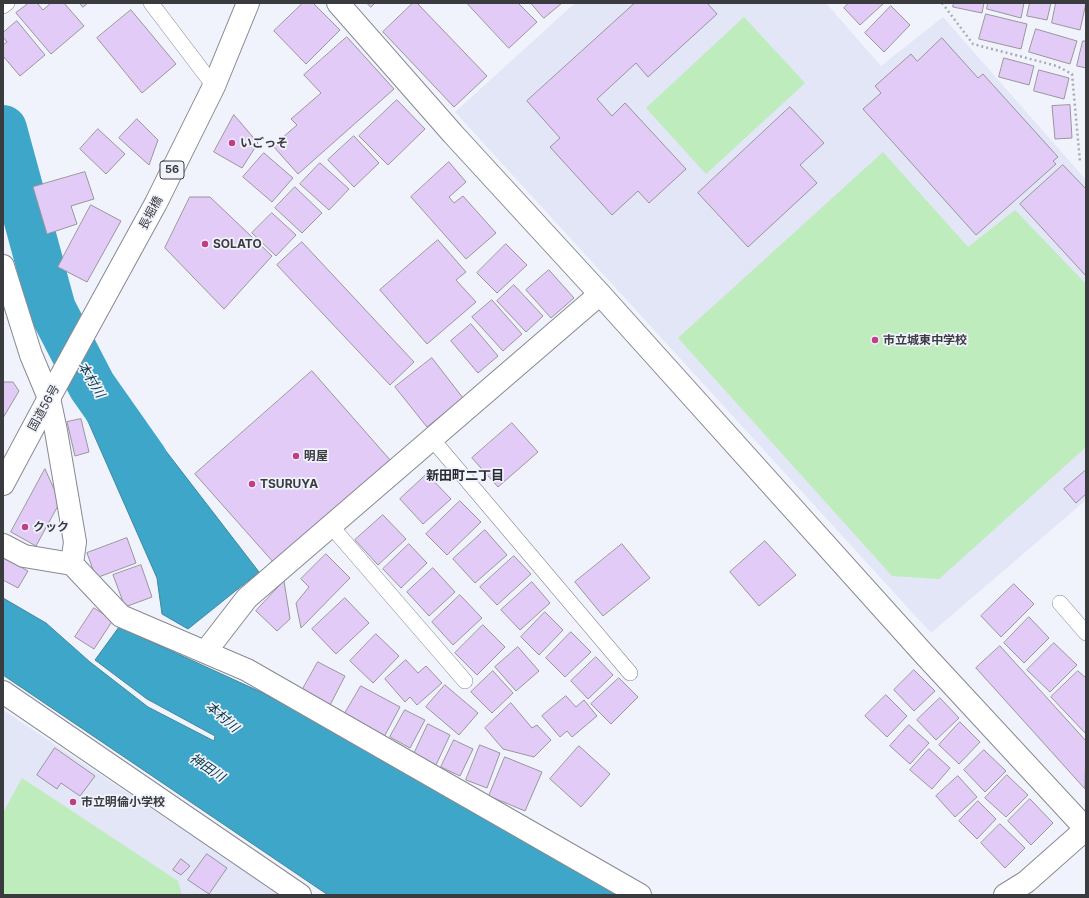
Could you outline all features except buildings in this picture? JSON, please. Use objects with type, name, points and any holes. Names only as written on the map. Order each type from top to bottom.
[{"type":"main road","name":"長堀橋","points":[[86,332],[156,203],[214,86],[248,3]]},
{"type":"main road","points":[[338,3],[453,134],[600,294],[923,653],[1086,829],[1026,882],[1005,895]]},
{"type":"main road","points":[[3,266],[31,354],[49,398],[75,542],[72,564]]},
{"type":"main road","points":[[206,652],[247,598],[600,294]]},
{"type":"main road","name":"国道56号","points":[[3,484],[86,332]]},
{"type":"main road","points":[[3,545],[24,556],[72,564],[121,616],[247,670],[640,895]]},
{"type":"main road","points":[[3,692],[300,895]]},
{"type":"lane","points":[[3,6],[7,3]]},
{"type":"lane","points":[[151,3],[214,86]]},
{"type":"lane","points":[[432,439],[630,673]]},
{"type":"lane","points":[[331,526],[465,681]]},
{"type":"lane","points":[[1060,603],[1086,632]]},
{"type":"path","points":[[942,3],[973,44],[1057,66],[1072,74],[1080,162]]},
{"type":"shaded area","name":"市立城東中学校","points":[[575,3],[826,3],[881,66],[943,17],[1086,180],[1086,500],[931,633],[455,112]]},
{"type":"shaded area","name":"市立明倫小学校","points":[[3,710],[281,895],[3,895]]},
{"type":"green space","points":[[744,17],[805,83],[706,174],[646,108]]},
{"type":"green space","points":[[883,152],[968,247],[1015,210],[1086,284],[1086,447],[939,579],[892,576],[678,338]]},
{"type":"green space","points":[[22,778],[178,881],[182,895],[3,895],[3,813]]},
{"type":"water","points":[[122,394],[259,572],[188,629],[162,614],[157,578],[87,419]]},
{"type":"water","name":"神田川","points":[[3,598],[46,623],[90,662],[148,707],[214,741],[215,736],[147,699],[95,660],[119,627],[263,693],[366,747],[627,895],[328,895],[3,675]]},
{"type":"waterway","name":"本村川","points":[[3,129],[52,309],[92,386],[144,460]]},
{"type":"place","name":"いごっそ","points":[[232,143]]},
{"type":"place","name":"SOLATO","points":[[205,244]]},
{"type":"place","name":"市立城東中学校","points":[[875,340]]},
{"type":"place","name":"明屋","points":[[296,456]]},
{"type":"place","name":"TSURUYA","points":[[252,484]]},
{"type":"place","name":"クック","points":[[25,527]]},
{"type":"place","name":"市立明倫小学校","points":[[73,802]]},
{"type":"district","name":"新田町二丁目","points":[[465,476]]}]
